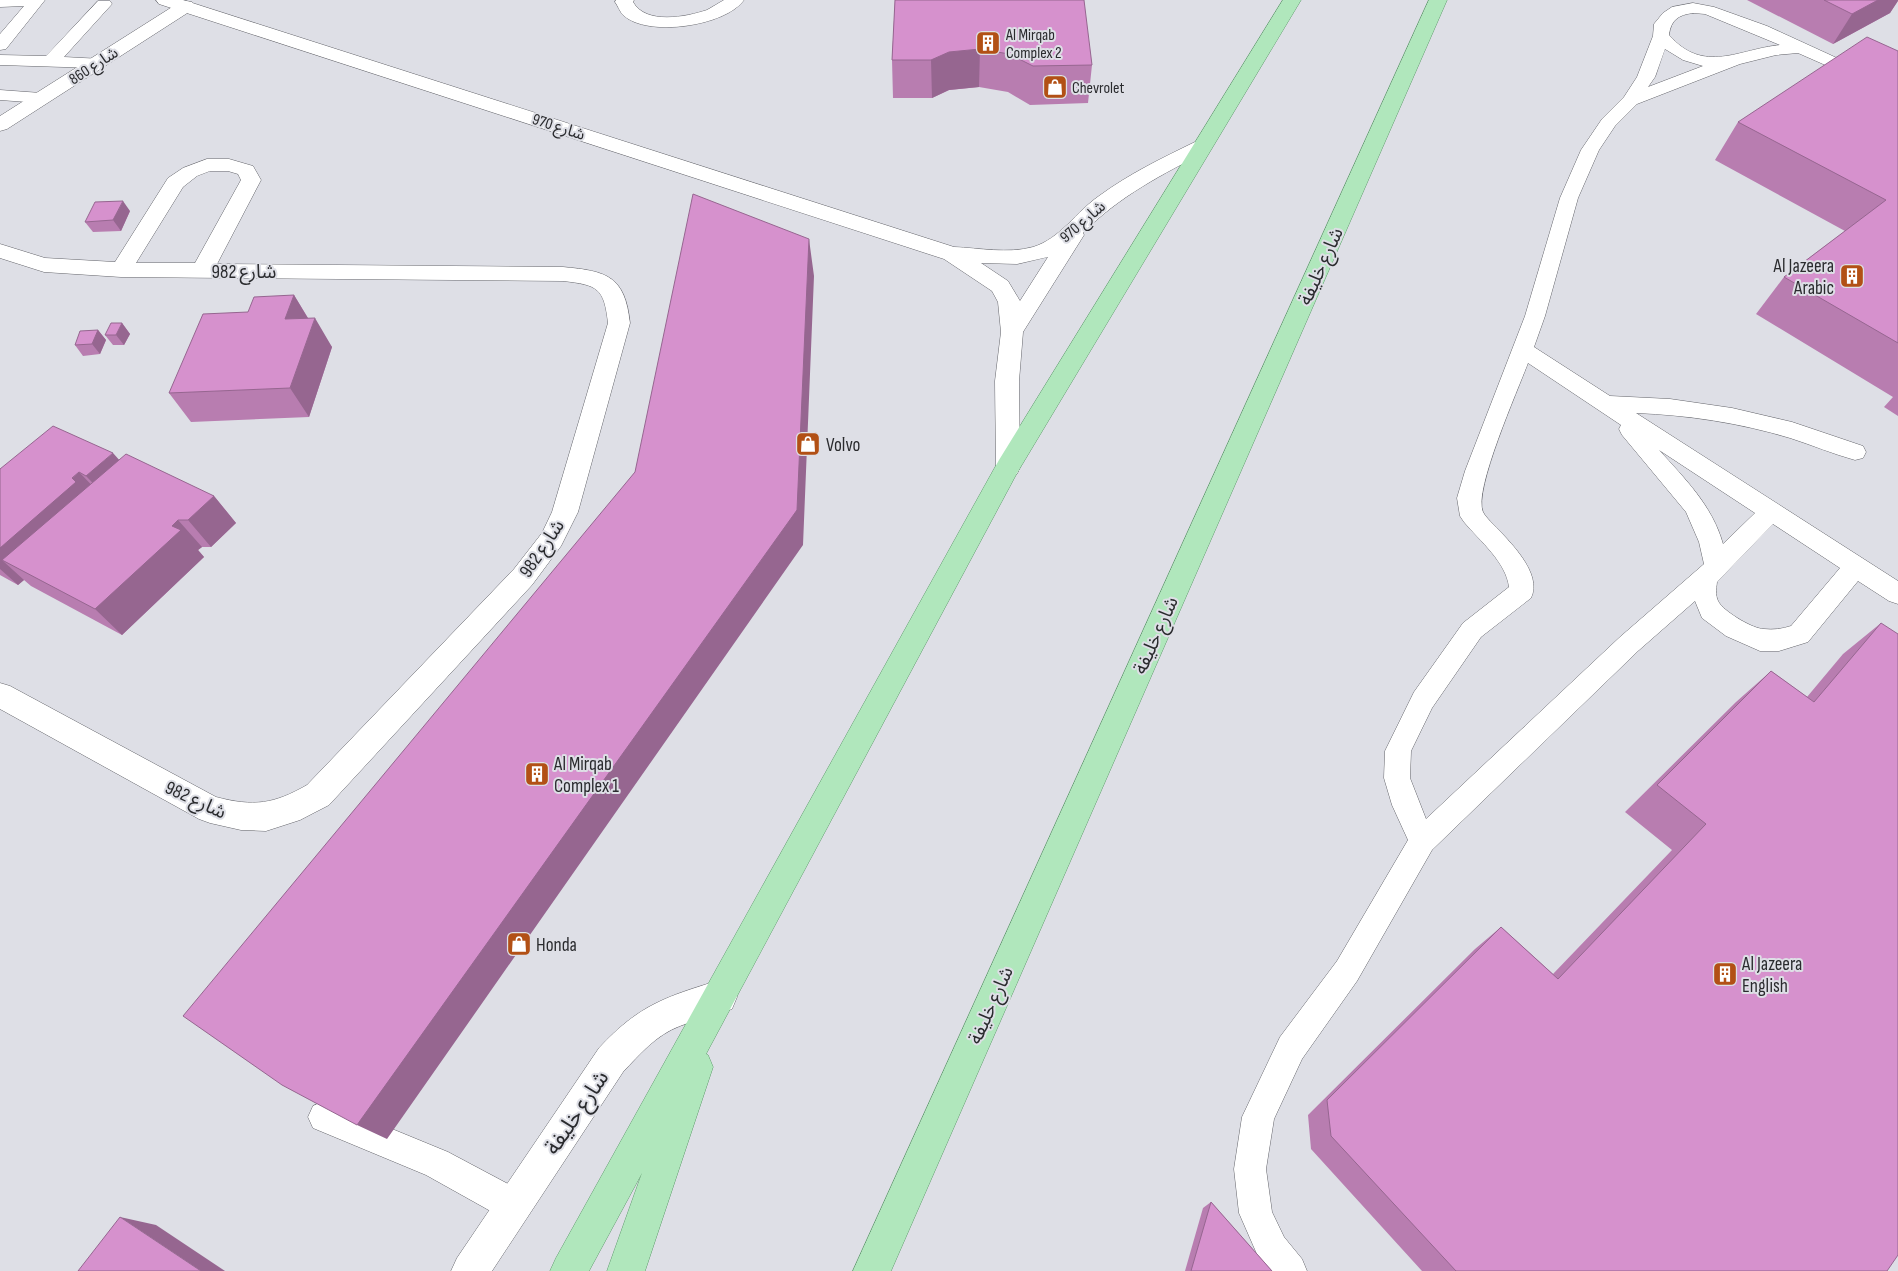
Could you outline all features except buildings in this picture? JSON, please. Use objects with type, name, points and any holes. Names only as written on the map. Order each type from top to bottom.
[{"type":"main road","points":[[569,1271],[1008,467],[1292,0]]},
{"type":"main road","name":"شارع خليفة","points":[[872,1271],[1438,0]]},
{"type":"main road","points":[[626,1271],[720,997]]},
{"type":"street","name":"شارع 970","points":[[165,0],[952,254],[991,257],[1040,252],[1078,228],[1102,202],[1125,187],[1202,146]]},
{"type":"street","points":[[625,0],[624,2],[631,13],[641,18],[674,22],[707,17],[724,10],[736,0]]},
{"type":"street","name":"شارع 860","points":[[0,125],[186,6]]},
{"type":"street","name":"شارع 982","points":[[121,270],[175,183],[190,172],[207,165],[229,165],[246,170],[251,180],[202,271]]},
{"type":"street","points":[[1012,332],[1078,228]]},
{"type":"street","name":"شارع 982","points":[[0,251],[44,265],[121,270],[562,274],[589,277],[605,285],[615,299],[618,323],[566,512],[552,539],[523,577],[318,795],[294,809],[266,818],[238,818],[210,809],[0,695]]},
{"type":"street","name":"شارع 970","points":[[952,254],[1000,286],[1009,302],[1012,332],[1007,381],[1008,467]]},
{"type":"street","name":"شارع خليفة","points":[[470,1271],[611,1060],[631,1038],[651,1023],[680,1008],[720,997]]},
{"type":"lane","points":[[0,2],[36,0]]},
{"type":"lane","points":[[0,45],[36,0]]},
{"type":"lane","points":[[51,62],[104,4]]},
{"type":"lane","points":[[1422,841],[1406,805],[1397,778],[1398,751],[1423,700],[1472,630],[1522,591],[1520,576],[1511,560],[1472,516],[1469,498],[1476,471],[1523,350],[1569,198],[1590,150],[1608,123],[1631,100],[1646,77],[1660,36],[1662,24],[1678,10],[1693,8],[1708,10],[1732,18],[1898,92]]},
{"type":"lane","points":[[1660,36],[1669,46],[1684,55],[1699,61],[1723,63]]},
{"type":"lane","points":[[1631,100],[1723,63],[1770,51],[1798,48]]},
{"type":"lane","points":[[0,60],[96,63]]},
{"type":"lane","points":[[0,95],[41,98]]},
{"type":"lane","points":[[1523,350],[1898,594]]},
{"type":"lane","points":[[1613,410],[1643,404],[1726,413],[1803,433],[1855,452]]},
{"type":"lane","points":[[1613,410],[1686,493],[1698,510],[1711,537],[1710,572],[1703,592],[1712,611],[1735,629],[1760,640],[1779,640],[1799,635],[1856,566]]},
{"type":"lane","points":[[1290,1271],[1272,1249],[1256,1212],[1250,1168],[1258,1117],[1291,1048],[1347,971],[1422,841],[1629,644],[1710,572],[1771,511]]},
{"type":"lane","points":[[324,1117],[437,1163],[515,1206]]},
{"type":"place","name":"Al Mirqab Complex 2","points":[[988,43]]},
{"type":"place","name":"Chevrolet","points":[[1055,87]]},
{"type":"place","name":"Al Jazeera Arabic","points":[[1852,276]]},
{"type":"place","name":"Volvo","points":[[808,444]]},
{"type":"place","name":"Al Mirqab Complex 1","points":[[537,774]]},
{"type":"place","name":"Honda","points":[[519,944]]},
{"type":"place","name":"Al Jazeera English","points":[[1725,974]]}]
